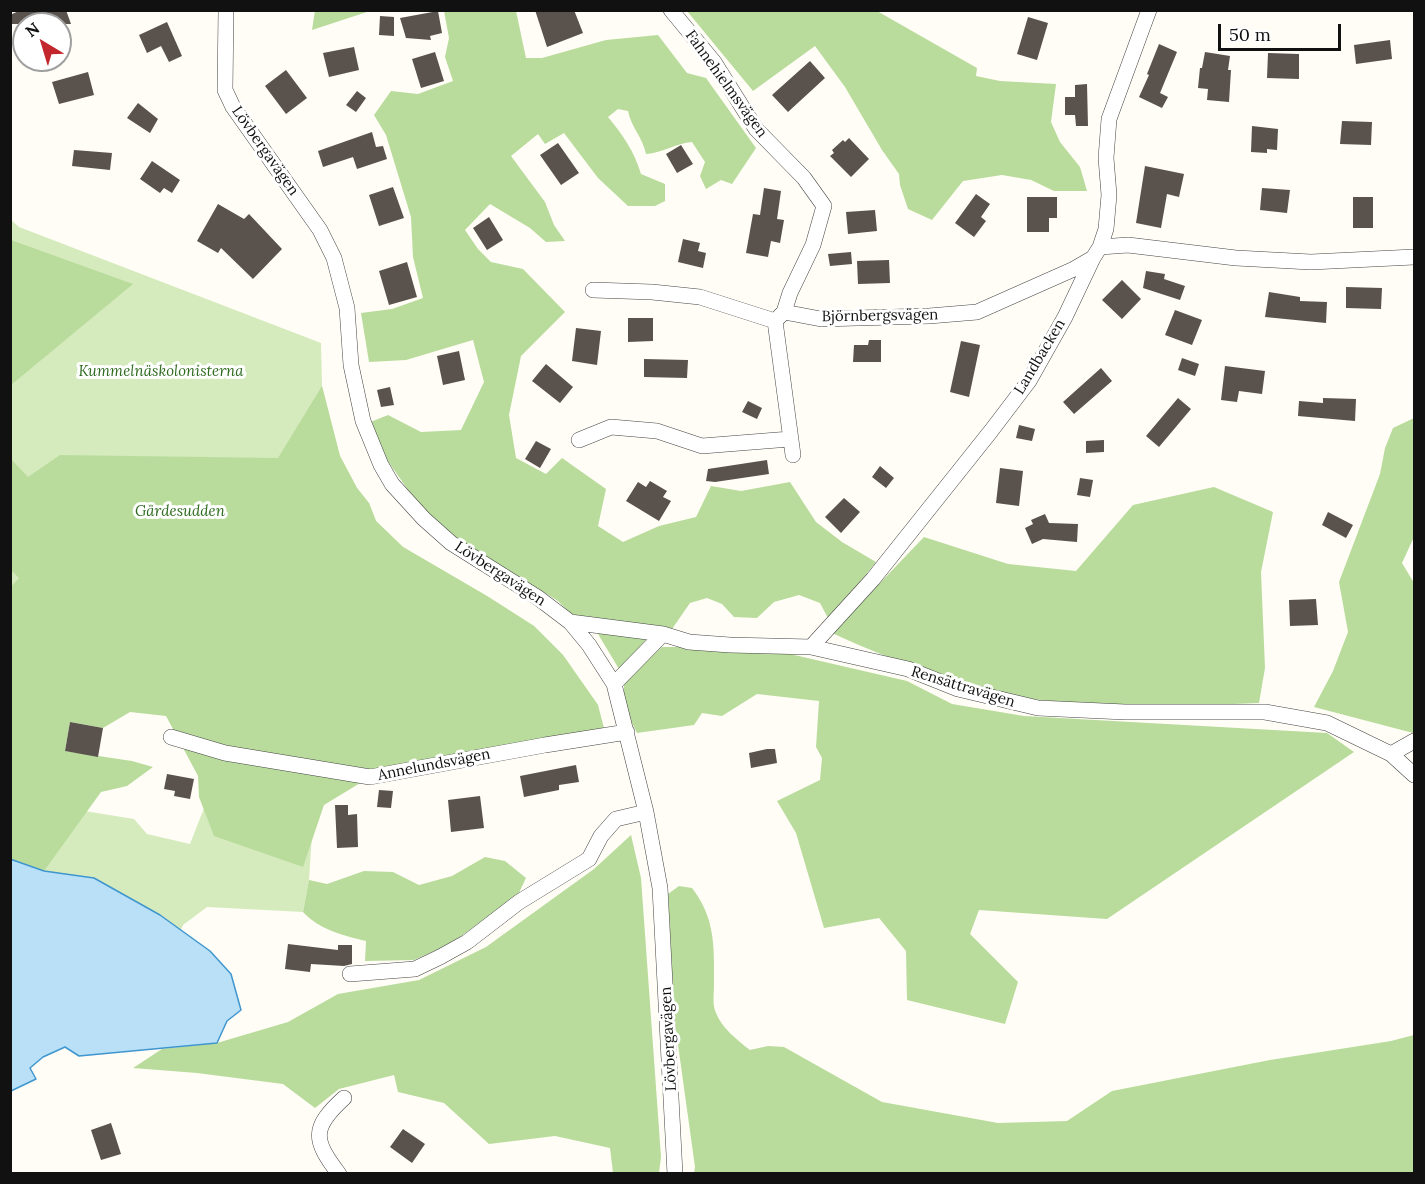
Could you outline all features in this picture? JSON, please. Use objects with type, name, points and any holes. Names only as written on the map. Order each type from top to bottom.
[{"type":"street","name":"Lövbergavägen","points":[[226,10],[225,90],[233,107],[320,230],[334,258],[347,308],[351,365],[363,421],[381,465],[392,484],[424,519],[451,543],[537,597],[570,621],[589,645],[614,684],[646,812],[660,888],[675,1173]]},
{"type":"street","name":"Fahnehielmsvägen","points":[[671,10],[714,62],[756,129],[804,178],[824,206],[813,245],[780,317],[790,439],[794,455]]},
{"type":"street","name":"Landbacken","points":[[811,647],[873,579],[1029,381],[1065,317],[1106,229],[1109,195],[1106,158],[1109,119],[1149,10]]},
{"type":"street","name":"Björnbergsvägen","points":[[592,290],[652,292],[700,297],[780,317],[821,319],[930,316],[977,312],[1074,269],[1096,253],[1128,245],[1236,258],[1311,262],[1414,257]]},
{"type":"street","points":[[579,440],[611,427],[657,431],[702,446],[790,439]]},
{"type":"street","name":"Rensättravägen","points":[[570,621],[663,634],[689,642],[811,647],[908,669],[958,688],[1038,708],[1125,712],[1265,711],[1327,723],[1391,754],[1414,775]]},
{"type":"street","points":[[614,684],[663,634]]},
{"type":"street","name":"Annelundsvägen","points":[[171,737],[225,753],[370,777],[627,732]]},
{"type":"street","points":[[1391,754],[1414,741]]},
{"type":"street","points":[[350,974],[414,969],[440,957],[467,942],[519,902],[589,859],[601,836],[616,819],[646,812]]},
{"type":"street","points":[[339,1173],[324,1154],[319,1143],[319,1133],[322,1124],[344,1098]]},
{"type":"green space","points":[[315,10],[370,10],[370,11],[312,30]]},
{"type":"green space","points":[[444,11],[516,11],[526,58],[542,58],[606,40],[658,35],[687,73],[706,78],[756,148],[732,184],[721,180],[706,189],[700,176],[705,162],[692,142],[646,154],[628,111],[618,109],[608,117],[628,144],[641,174],[665,184],[665,201],[655,206],[628,206],[598,178],[564,133],[545,144],[538,134],[511,156],[545,202],[554,225],[565,241],[546,242],[530,228],[490,204],[465,230],[478,249],[491,262],[523,269],[565,312],[521,356],[509,415],[516,458],[546,474],[562,458],[606,489],[598,526],[623,542],[659,526],[696,517],[711,486],[741,491],[790,482],[816,522],[842,542],[876,562],[829,620],[820,603],[799,595],[774,602],[757,618],[734,617],[722,604],[707,598],[690,603],[672,629],[572,615],[558,601],[444,531],[413,497],[385,457],[368,423],[388,415],[421,432],[461,430],[484,382],[473,340],[406,360],[369,362],[361,313],[392,309],[423,298],[413,257],[411,217],[386,135],[374,115],[391,91],[418,94],[453,81],[445,57],[449,38]]},
{"type":"green space","points":[[687,11],[877,11],[977,68],[976,76],[1000,81],[1056,84],[1051,122],[1060,142],[1080,167],[1087,191],[1054,191],[1031,180],[1002,175],[963,181],[932,220],[908,209],[899,174],[845,87],[815,46],[753,91]]},
{"type":"green space","name":"Gärdesudden","points":[[10,219],[19,227],[321,343],[322,386],[340,456],[357,488],[369,503],[376,521],[403,547],[534,626],[563,655],[598,705],[234,696],[36,710],[66,808],[134,819],[147,834],[190,844],[224,757],[316,774],[309,880],[303,912],[207,907],[183,925],[177,940],[11,971]]},
{"type":"green space","points":[[10,240],[133,284],[11,385]]},
{"type":"green space","name":"Gärdesudden","points":[[322,386],[340,456],[357,488],[369,503],[376,521],[403,547],[534,626],[563,655],[598,705],[605,732],[370,777],[324,805],[303,867],[214,836],[199,797],[198,776],[166,716],[130,712],[103,728],[70,722],[65,751],[132,761],[153,767],[127,786],[101,792],[44,871],[11,859],[10,588],[19,578],[11,570],[10,458],[28,477],[60,455],[278,458]]},
{"type":"green space","points":[[1414,418],[1414,537],[1402,563],[1414,583],[1413,733],[1314,707],[1333,671],[1348,632],[1339,582],[1380,474],[1385,448],[1393,428]]},
{"type":"green space","points":[[1214,487],[1273,512],[1261,572],[1265,668],[1259,703],[1122,705],[1067,703],[1014,696],[934,674],[832,633],[924,537],[1008,564],[1076,571],[1133,505]]},
{"type":"green space","points":[[595,629],[648,637],[628,662],[619,669]]},
{"type":"green space","points":[[662,647],[790,654],[907,681],[952,704],[1024,716],[1327,733],[1354,752],[1107,919],[979,910],[970,934],[1018,982],[1005,1024],[907,1000],[906,951],[879,918],[824,928],[796,833],[777,801],[820,780],[822,758],[816,747],[819,701],[757,694],[722,716],[702,713],[694,725],[637,733],[624,707],[624,683]]},
{"type":"green space","points":[[631,835],[641,878],[661,1157],[659,1173],[613,1173],[610,1148],[555,1136],[489,1144],[444,1103],[398,1092],[394,1075],[339,1089],[315,1108],[283,1084],[197,1073],[133,1068],[162,1049],[217,1043],[288,1022],[338,994],[419,980],[486,947],[594,869]]},
{"type":"green space","points":[[485,857],[505,861],[526,878],[518,895],[450,944],[414,960],[365,961],[366,941],[324,928],[303,912],[309,880],[327,884],[364,871],[393,872],[419,885],[452,876]]},
{"type":"green space","points":[[679,886],[692,888],[706,911],[712,934],[714,1006],[722,1024],[730,1033],[750,1050],[768,1046],[784,1047],[882,1102],[998,1123],[1067,1121],[1112,1091],[1414,1035],[1414,1173],[694,1173],[674,1016],[668,894]]},
{"type":"water","points":[[10,859],[44,871],[94,878],[160,915],[210,951],[231,974],[241,1010],[227,1021],[217,1043],[79,1056],[65,1047],[43,1057],[30,1068],[36,1079],[11,1091]]},
{"type":"building","points":[[21,10],[66,10],[67,12],[17,12]]},
{"type":"building","points":[[535,10],[574,10],[583,33],[547,47]]},
{"type":"building","points":[[438,11],[442,33],[430,36],[431,40],[406,38],[400,18]]},
{"type":"building","points":[[380,16],[394,17],[394,36],[379,35]]},
{"type":"building","points":[[1028,17],[1048,23],[1037,60],[1017,54]]},
{"type":"building","points":[[167,22],[182,56],[169,62],[161,46],[147,53],[139,35]]},
{"type":"building","points":[[1390,40],[1392,59],[1356,64],[1354,45]]},
{"type":"building","points":[[1159,44],[1177,52],[1160,93],[1168,97],[1162,108],[1139,97]]},
{"type":"building","points":[[354,47],[359,70],[329,77],[323,53]]},
{"type":"building","points":[[435,52],[444,81],[421,88],[412,59]]},
{"type":"building","points":[[1205,52],[1230,56],[1229,102],[1207,100],[1208,89],[1198,88],[1200,68],[1202,68]]},
{"type":"building","points":[[1268,53],[1299,54],[1299,79],[1267,78]]},
{"type":"building","points":[[810,61],[825,78],[788,112],[772,95]]},
{"type":"building","points":[[286,70],[307,98],[286,114],[265,86]]},
{"type":"building","points":[[88,72],[94,95],[59,104],[52,82]]},
{"type":"building","points":[[1087,84],[1088,126],[1076,126],[1075,115],[1065,115],[1065,97],[1075,97],[1075,85]]},
{"type":"building","points":[[357,91],[366,98],[356,112],[346,105]]},
{"type":"building","points":[[138,103],[158,119],[150,133],[127,118]]},
{"type":"building","points":[[1342,121],[1372,122],[1371,145],[1340,144]]},
{"type":"building","points":[[1252,126],[1278,129],[1277,150],[1267,149],[1267,153],[1251,152]]},
{"type":"building","points":[[372,132],[376,147],[383,146],[387,159],[357,169],[353,157],[323,167],[318,151]]},
{"type":"building","points":[[849,138],[869,159],[851,177],[830,156],[834,153],[832,150],[843,140],[845,142]]},
{"type":"building","points":[[558,143],[579,173],[561,185],[540,155]]},
{"type":"building","points":[[681,145],[693,164],[677,173],[666,154]]},
{"type":"building","points":[[74,150],[112,153],[110,170],[72,166]]},
{"type":"building","points":[[152,161],[180,180],[172,193],[164,188],[160,193],[140,179]]},
{"type":"building","points":[[1145,166],[1184,174],[1179,197],[1167,194],[1161,228],[1136,223]]},
{"type":"building","points":[[393,187],[404,218],[379,226],[369,195]]},
{"type":"building","points":[[764,188],[781,191],[777,219],[784,220],[780,243],[771,241],[768,257],[746,253],[753,214],[760,215]]},
{"type":"building","points":[[1262,188],[1290,190],[1287,213],[1260,210]]},
{"type":"building","points":[[976,194],[990,204],[981,217],[986,221],[974,237],[955,223]]},
{"type":"building","points":[[1027,197],[1057,197],[1057,218],[1049,218],[1049,232],[1027,232]]},
{"type":"building","points":[[1353,197],[1373,197],[1373,228],[1353,228]]},
{"type":"building","points":[[218,204],[244,219],[249,214],[282,249],[253,279],[221,248],[218,253],[197,241]]},
{"type":"building","points":[[875,210],[877,231],[848,234],[846,212]]},
{"type":"building","points":[[489,217],[503,240],[487,250],[473,228]]},
{"type":"building","points":[[683,239],[700,243],[698,251],[706,253],[703,268],[678,262]]},
{"type":"building","points":[[851,252],[852,264],[830,266],[828,254]]},
{"type":"building","points":[[889,260],[890,283],[858,284],[857,261]]},
{"type":"building","points":[[407,262],[417,297],[389,305],[379,271]]},
{"type":"building","points":[[1146,271],[1165,274],[1164,279],[1185,286],[1180,300],[1143,288]]},
{"type":"building","points":[[1122,280],[1141,299],[1122,319],[1102,300]]},
{"type":"building","points":[[1346,287],[1382,288],[1381,309],[1346,308]]},
{"type":"building","points":[[1269,292],[1300,297],[1300,301],[1327,302],[1326,323],[1265,317]]},
{"type":"building","points":[[1175,310],[1202,320],[1192,345],[1165,335]]},
{"type":"building","points":[[628,318],[653,318],[653,341],[628,342]]},
{"type":"building","points":[[576,328],[601,331],[597,365],[572,361]]},
{"type":"building","points":[[869,340],[881,340],[881,362],[853,362],[854,345],[868,345]]},
{"type":"building","points":[[961,341],[980,345],[969,397],[950,392]]},
{"type":"building","points":[[459,351],[465,380],[443,385],[437,356]]},
{"type":"building","points":[[1182,358],[1199,364],[1195,376],[1178,370]]},
{"type":"building","points":[[644,359],[688,360],[687,378],[644,377]]},
{"type":"building","points":[[546,364],[573,387],[560,403],[532,381]]},
{"type":"building","points":[[1225,366],[1265,371],[1262,394],[1239,391],[1237,402],[1221,400]]},
{"type":"building","points":[[1101,368],[1112,381],[1074,414],[1063,402]]},
{"type":"building","points":[[390,387],[394,405],[381,407],[377,390]]},
{"type":"building","points":[[1178,398],[1191,409],[1159,447],[1146,436]]},
{"type":"building","points":[[1323,398],[1356,399],[1355,421],[1298,416],[1299,401],[1323,403]]},
{"type":"building","points":[[748,401],[762,408],[757,419],[742,412]]},
{"type":"building","points":[[1019,425],[1035,429],[1032,441],[1016,438]]},
{"type":"building","points":[[1104,440],[1104,452],[1086,453],[1086,441]]},
{"type":"building","points":[[536,441],[551,449],[540,468],[525,459]]},
{"type":"building","points":[[767,460],[769,474],[715,482],[706,481],[708,469]]},
{"type":"building","points":[[880,466],[894,478],[886,488],[872,477]]},
{"type":"building","points":[[1000,468],[1023,471],[1019,506],[996,503]]},
{"type":"building","points":[[1080,478],[1093,480],[1090,497],[1077,495]]},
{"type":"building","points":[[650,481],[667,491],[663,497],[671,501],[659,521],[626,501],[638,482],[646,487]]},
{"type":"building","points":[[844,498],[860,512],[841,533],[825,517]]},
{"type":"building","points":[[1328,512],[1353,525],[1346,538],[1322,525]]},
{"type":"building","points":[[1045,514],[1049,523],[1078,524],[1077,542],[1043,539],[1032,544],[1025,528],[1033,524],[1031,520]]},
{"type":"building","points":[[1316,599],[1318,625],[1290,626],[1289,600]]},
{"type":"building","points":[[70,722],[103,728],[98,757],[65,751]]},
{"type":"building","points":[[775,749],[777,763],[751,768],[749,753]]},
{"type":"building","points":[[576,765],[579,782],[559,785],[559,790],[524,797],[520,776]]},
{"type":"building","points":[[167,774],[194,779],[190,799],[174,796],[175,791],[164,789]]},
{"type":"building","points":[[379,790],[393,791],[391,808],[377,807]]},
{"type":"building","points":[[480,796],[484,828],[451,832],[448,800]]},
{"type":"building","points":[[335,805],[348,805],[348,815],[357,814],[358,847],[337,848]]},
{"type":"building","points":[[288,944],[338,950],[338,945],[352,945],[352,964],[344,966],[311,964],[310,972],[285,969]]},
{"type":"building","points":[[111,1123],[121,1154],[101,1160],[91,1130]]},
{"type":"building","points":[[403,1129],[425,1144],[412,1163],[390,1147]]},
{"type":"park label","name":"Kummelnäskolonisterna","points":[[161,372]]}]
